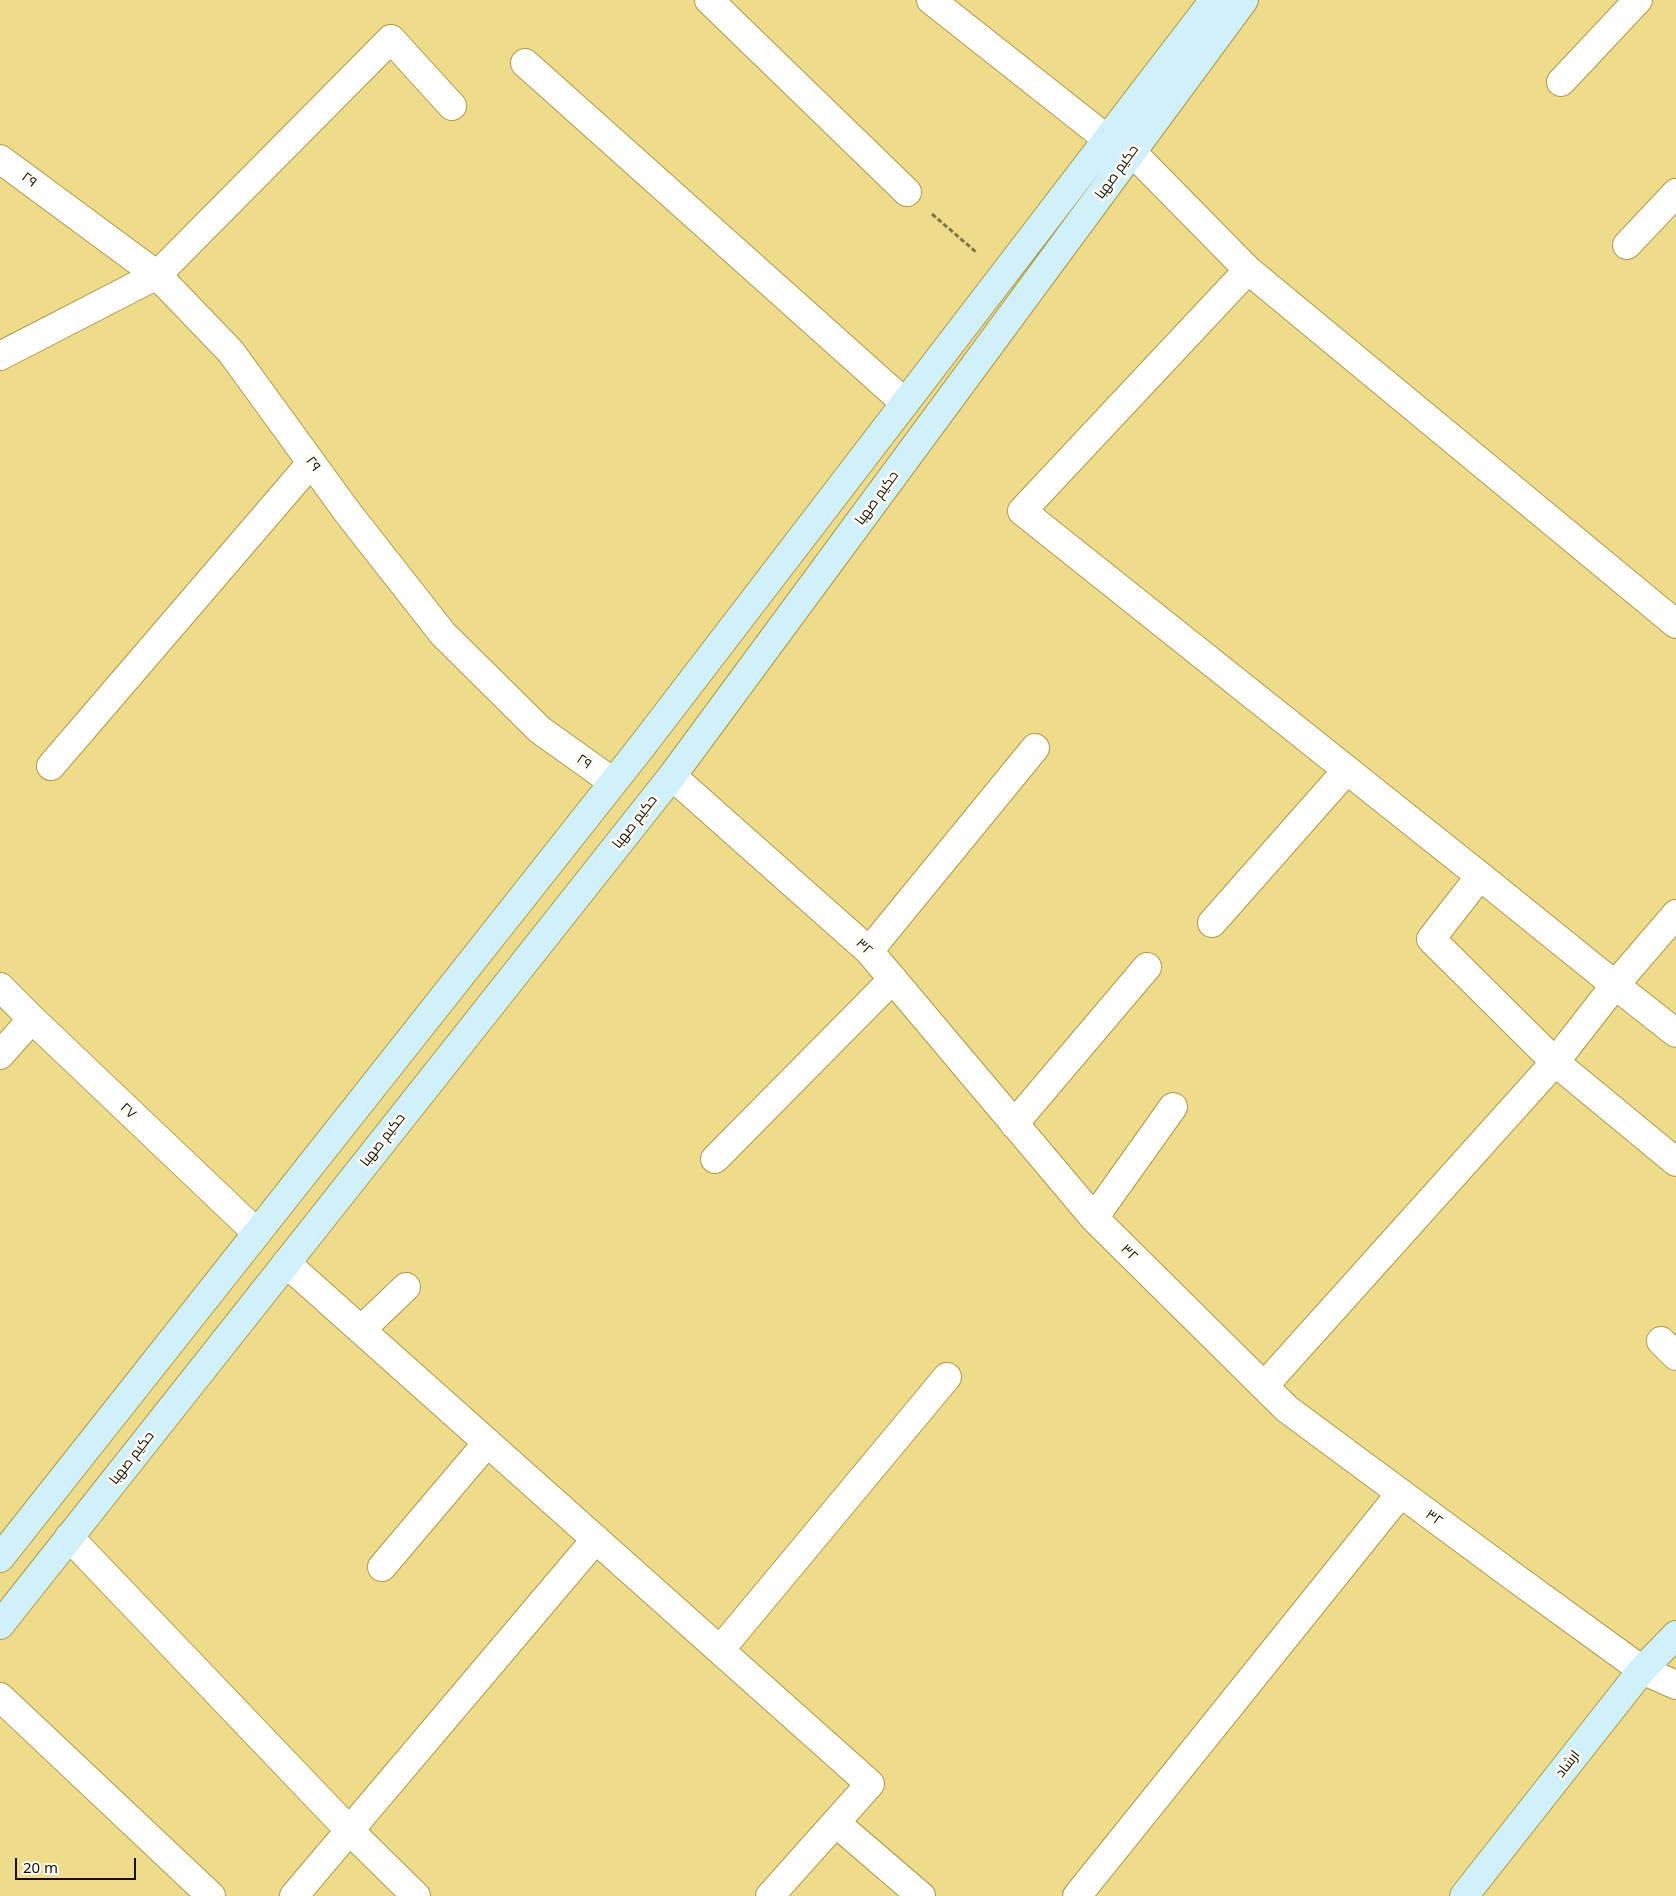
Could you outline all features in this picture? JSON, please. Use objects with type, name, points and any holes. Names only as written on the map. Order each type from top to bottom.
[{"type":"street","points":[[708,0],[907,192]]},
{"type":"street","points":[[931,0],[1107,139]]},
{"type":"street","name":"حکیم صهبا","points":[[0,1558],[613,782],[1214,0]]},
{"type":"street","name":"حکیم صهبا","points":[[0,1625],[672,776],[1244,0]]},
{"type":"street","points":[[1561,82],[1638,0]]},
{"type":"street","points":[[0,356],[157,275],[391,39],[452,106]]},
{"type":"street","points":[[525,63],[905,403]]},
{"type":"street","points":[[1132,152],[1248,270],[1676,624]]},
{"type":"street","name":"۲۹","points":[[0,160],[157,275],[231,352],[348,513],[443,634],[540,730],[613,782]]},
{"type":"street","points":[[1627,245],[1676,193]]},
{"type":"street","points":[[1248,270],[1022,511],[1676,1033]]},
{"type":"street","points":[[51,766],[311,463]]},
{"type":"street","points":[[869,951],[1035,748]]},
{"type":"street","points":[[1212,924],[1347,770]]},
{"type":"street","points":[[613,782],[672,776]]},
{"type":"street","name":"۳۲","points":[[672,776],[869,951],[1094,1218],[1287,1409],[1400,1494],[1642,1670],[1676,1685]]},
{"type":"street","points":[[1480,876],[1431,939],[1556,1062],[1676,1162]]},
{"type":"street","points":[[1264,1386],[1556,1062],[1615,986],[1676,914]]},
{"type":"street","points":[[1014,1124],[1147,967]]},
{"type":"street","points":[[715,1159],[893,979]]},
{"type":"street","name":"۲۷","points":[[0,987],[258,1233]]},
{"type":"street","points":[[0,1055],[32,1019]]},
{"type":"street","points":[[1094,1218],[1173,1107]]},
{"type":"street","points":[[258,1233],[286,1263],[870,1784],[770,1896]]},
{"type":"street","points":[[362,1330],[406,1287]]},
{"type":"street","points":[[720,1650],[947,1377]]},
{"type":"street","points":[[382,1567],[487,1442]]},
{"type":"street","points":[[1077,1896],[1400,1494]]},
{"type":"street","points":[[70,1537],[349,1830],[416,1896]]},
{"type":"street","points":[[294,1896],[596,1539]]},
{"type":"street","name":"ارشاد","points":[[1464,1896],[1642,1670],[1676,1635]]},
{"type":"street","points":[[0,1697],[210,1896]]},
{"type":"street","points":[[836,1823],[921,1896]]},
{"type":"path","points":[[907,192],[1003,275]]}]
